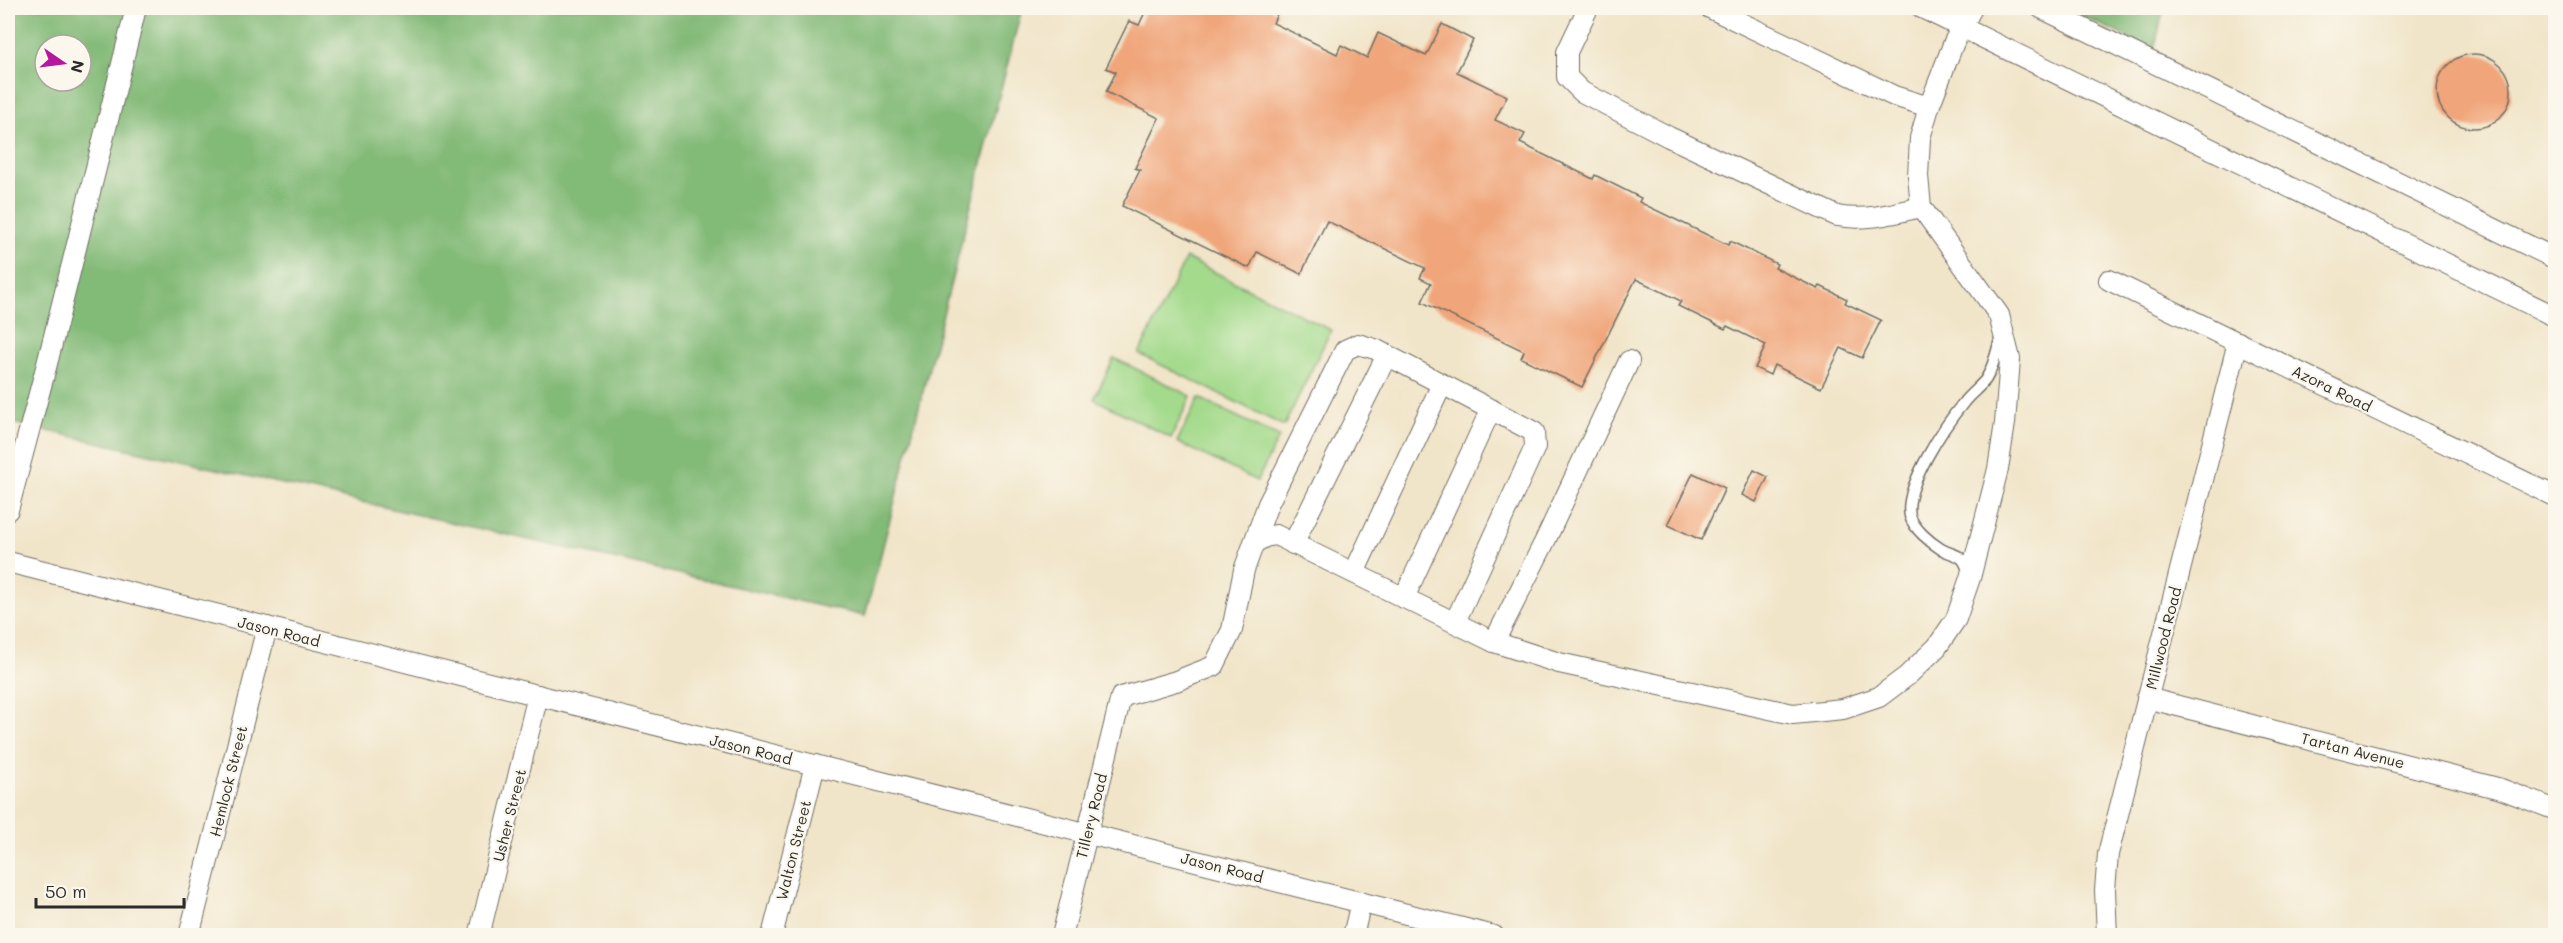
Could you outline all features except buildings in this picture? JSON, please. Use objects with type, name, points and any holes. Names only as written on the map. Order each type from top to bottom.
[{"type":"street","points":[[8,510],[136,8]]},
{"type":"street","points":[[1588,8],[1567,52],[1567,77],[1582,92],[1669,137],[1837,216],[1856,219],[1879,217],[1921,207]]},
{"type":"street","points":[[1710,8],[1884,92],[1929,107]]},
{"type":"street","points":[[1922,8],[2556,317]]},
{"type":"street","points":[[1254,543],[1265,537],[1276,535],[1494,642],[1559,663],[1793,714],[1843,709],[1879,698],[1907,676],[1937,646],[1956,619],[1970,578],[1998,469],[2006,423],[2010,359],[1999,315],[1921,207],[1918,176],[1920,138],[1929,107],[1972,8]]},
{"type":"street","points":[[2041,8],[2556,259]]},
{"type":"street","name":"Azora Road","points":[[2109,280],[2556,497]]},
{"type":"street","name":"Millwood Road","points":[[2107,936],[2104,890],[2108,854],[2238,342]]},
{"type":"street","points":[[1254,543],[1268,504],[1345,350],[1358,344],[1387,356],[1534,432],[1535,447],[1455,622]]},
{"type":"street","points":[[1293,544],[1387,356]]},
{"type":"street","points":[[1494,642],[1545,541],[1629,361]]},
{"type":"street","points":[[1354,573],[1442,384]]},
{"type":"street","points":[[1404,598],[1491,409]]},
{"type":"street","name":"Tillery Road","points":[[1062,936],[1121,697],[1176,681],[1214,666],[1232,630],[1244,570],[1254,543]]},
{"type":"street","name":"Jason Road","points":[[8,562],[1494,936]]},
{"type":"street","name":"Hemlock Street","points":[[189,936],[267,627]]},
{"type":"street","name":"Usher Street","points":[[479,936],[538,695]]},
{"type":"street","name":"Tartan Avenue","points":[[2147,698],[2501,789],[2556,810]]},
{"type":"street","name":"Walton Street","points":[[772,936],[815,765]]},
{"type":"street","points":[[1353,936],[1361,902]]},
{"type":"lane","points":[[1970,578],[1966,562],[1959,555],[1941,549],[1921,533],[1910,517],[1910,500],[1920,473],[1938,438],[1965,401],[1986,378],[1996,354],[2002,329]]},
{"type":"green space","points":[[8,8],[1022,8],[865,616],[8,422]]},
{"type":"green space","points":[[2066,8],[2164,8],[2154,50]]},
{"type":"green space","points":[[1186,258],[1331,330],[1284,426],[1139,354]]},
{"type":"green space","points":[[1114,358],[1191,396],[1171,438],[1094,399]]},
{"type":"green space","points":[[1199,398],[1279,437],[1257,481],[1177,442]]}]
